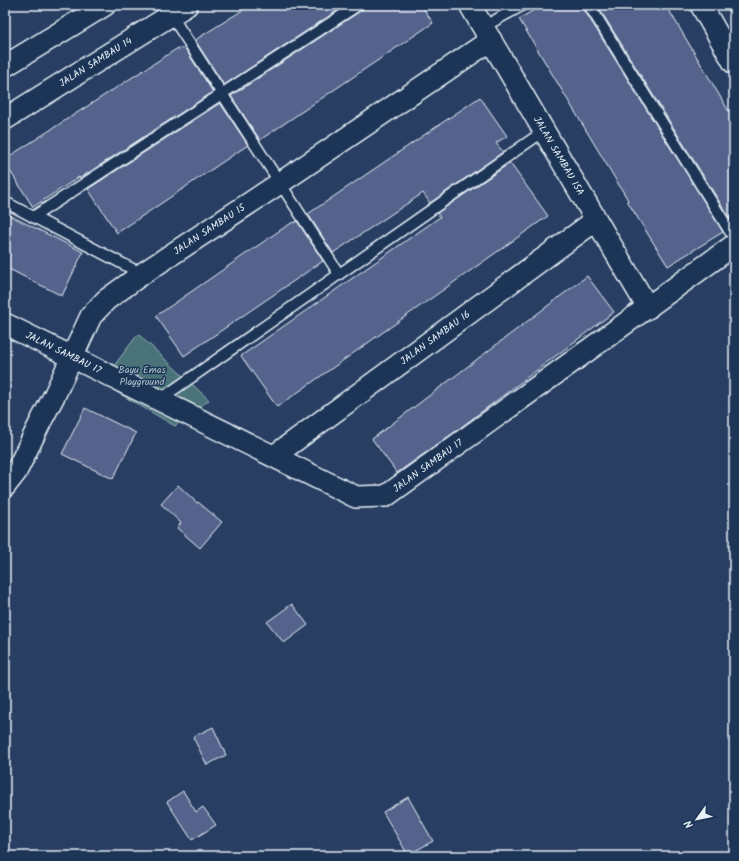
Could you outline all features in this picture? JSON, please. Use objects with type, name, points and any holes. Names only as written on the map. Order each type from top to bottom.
[{"type":"street","points":[[5,66],[105,5]]},
{"type":"street","name":"JALAN SAMBAU 15A","points":[[470,5],[648,308]]},
{"type":"street","points":[[701,5],[734,62]]},
{"type":"street","name":"JALAN SAMBAU 14","points":[[5,118],[179,10]]},
{"type":"street","name":"JALAN SAMBAU 15","points":[[5,486],[16,472],[55,394],[91,316],[106,300],[142,274],[280,183],[487,34]]},
{"type":"street","name":"JALAN SAMBAU 16","points":[[274,456],[596,220]]},
{"type":"street","name":"JALAN SAMBAU 17","points":[[5,324],[356,497],[386,496],[734,245]]},
{"type":"lane","points":[[33,217],[358,5]]},
{"type":"lane","points":[[487,34],[523,5]]},
{"type":"lane","points":[[589,5],[734,238]]},
{"type":"lane","points":[[179,10],[222,93],[339,274]]},
{"type":"lane","points":[[159,400],[544,131]]},
{"type":"lane","points":[[5,202],[142,274]]},
{"type":"green space","name":"Bayu Emas Playground","points":[[138,334],[209,400],[175,426],[101,383]]},
{"type":"building","points":[[251,5],[346,5],[224,85],[195,40]]},
{"type":"building","points":[[364,5],[421,5],[433,23],[260,140],[231,96],[362,10]]},
{"type":"building","points":[[542,5],[583,5],[583,8],[723,232],[668,266],[627,201],[628,200],[519,19]]},
{"type":"building","points":[[597,5],[666,5],[734,120],[734,225]]},
{"type":"building","points":[[184,47],[213,92],[33,207],[5,163],[5,159],[178,48],[179,50]]},
{"type":"building","points":[[480,97],[507,136],[496,143],[503,152],[430,203],[423,193],[333,253],[308,214]]},
{"type":"building","points":[[220,103],[248,145],[117,233],[88,189]]},
{"type":"building","points":[[510,163],[548,216],[277,407],[241,356],[440,217],[437,213]]},
{"type":"building","points":[[5,213],[83,252],[62,296],[5,267]]},
{"type":"building","points":[[297,221],[323,261],[184,356],[156,316],[279,231]]},
{"type":"building","points":[[587,276],[614,312],[452,434],[397,473],[372,439]]},
{"type":"building","points":[[85,408],[136,433],[113,479],[62,454]]},
{"type":"building","points":[[178,485],[197,503],[198,502],[222,522],[200,548],[177,528],[181,523],[161,504]]},
{"type":"building","points":[[292,604],[308,625],[284,643],[267,622]]},
{"type":"building","points":[[213,727],[226,755],[207,765],[193,737]]},
{"type":"building","points":[[183,791],[196,812],[203,807],[216,825],[192,840],[167,802]]},
{"type":"building","points":[[408,797],[433,841],[408,855],[383,812]]}]
